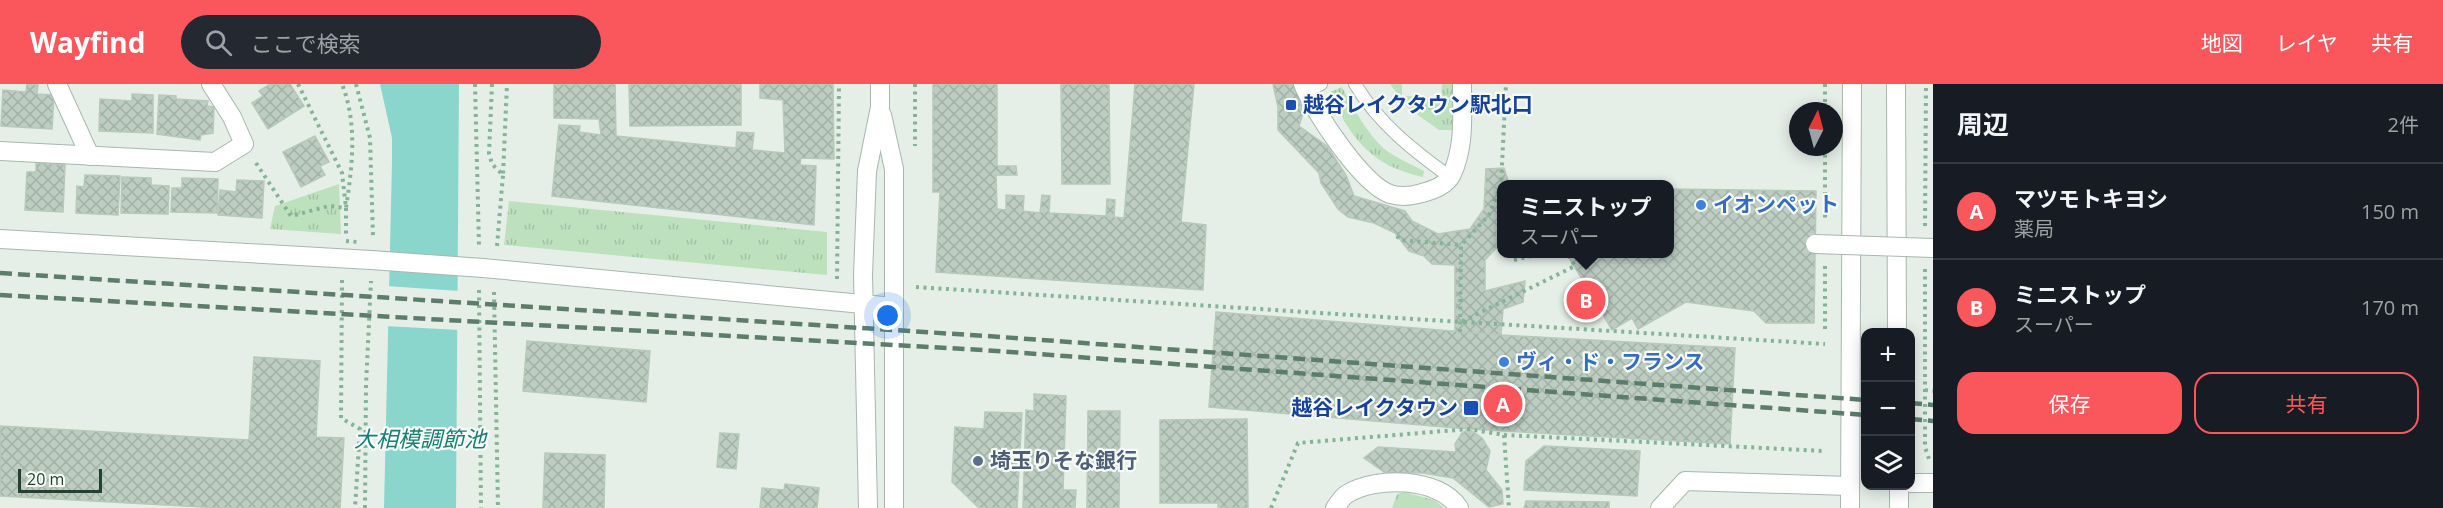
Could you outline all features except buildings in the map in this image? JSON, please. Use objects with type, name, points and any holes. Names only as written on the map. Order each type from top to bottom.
[{"type":"street","points":[[57,84],[90,156]]},
{"type":"street","points":[[0,151],[215,162],[244,144],[232,117],[211,84]]},
{"type":"street","points":[[868,508],[864,303],[867,171],[880,107],[880,84]]},
{"type":"street","points":[[1310,87],[1341,147],[1375,186],[1391,194],[1412,196],[1436,189],[1450,177],[1462,139],[1462,84]]},
{"type":"street","points":[[1850,508],[1852,84]]},
{"type":"street","points":[[1896,84],[1897,328]]},
{"type":"street","points":[[880,107],[894,169],[894,508]]},
{"type":"street","points":[[0,239],[352,258],[485,273],[894,307]]},
{"type":"street","points":[[1815,244],[1933,248]]},
{"type":"street","points":[[1915,481],[1932,474]]},
{"type":"street","points":[[1660,508],[1685,481],[1850,486]]},
{"type":"street","points":[[1335,508],[1346,495],[1362,487],[1396,482],[1424,486],[1454,500],[1459,508]]},
{"type":"street","points":[[1899,490],[1899,508]]},
{"type":"lane","points":[[1355,84],[1366,102],[1397,136],[1450,177]]},
{"type":"path","points":[[298,84],[342,173],[345,208]]},
{"type":"path","points":[[342,84],[352,121],[352,159],[345,208]]},
{"type":"path","points":[[356,84],[370,138],[373,171],[373,244]]},
{"type":"path","points":[[475,84],[479,248]]},
{"type":"path","points":[[492,84],[489,153],[492,164],[503,175]]},
{"type":"path","points":[[481,508],[485,273],[503,175],[507,84]]},
{"type":"path","points":[[1501,180],[1506,84]]},
{"type":"path","points":[[1825,84],[1825,102]]},
{"type":"path","points":[[244,144],[291,216],[329,206],[345,208]]},
{"type":"path","points":[[1460,332],[1461,245],[1489,215],[1497,195]]},
{"type":"path","points":[[1397,236],[1400,240],[1461,245]]},
{"type":"path","points":[[352,258],[341,418],[360,429],[356,508]]},
{"type":"path","points":[[1514,260],[1523,258]]},
{"type":"path","points":[[1461,322],[1575,266],[1570,258]]},
{"type":"path","points":[[485,273],[498,508]]},
{"type":"path","points":[[365,508],[366,385],[372,276]]},
{"type":"path","points":[[915,276],[914,287],[1825,344]]},
{"type":"path","points":[[1925,390],[1933,391]]},
{"type":"path","points":[[1270,508],[1298,443],[1471,429],[1504,435],[1824,451]]},
{"type":"path","points":[[1504,435],[1509,508]]},
{"type":"path","points":[[1924,447],[1932,474]]},
{"type":"green space","points":[[1390,84],[1402,84],[1402,96],[1441,97],[1442,84],[1455,84],[1454,130],[1439,130],[1408,108]]},
{"type":"green space","points":[[1342,87],[1376,140],[1390,153],[1424,171],[1423,177],[1390,166],[1376,158],[1355,137],[1330,92]]},
{"type":"green space","points":[[339,184],[341,234],[270,229],[275,206]]},
{"type":"green space","points":[[509,201],[827,232],[827,275],[504,245]]},
{"type":"green space","points":[[1404,492],[1434,500],[1444,508],[1392,508],[1397,494]]},
{"type":"water","name":"大相模調節池","points":[[380,84],[459,84],[456,508],[384,508],[392,138]]},
{"type":"pier","points":[[386,286],[460,291],[460,330],[385,326]]},
{"type":"railway","points":[[0,273],[987,336],[1861,400]]},
{"type":"railway","points":[[0,295],[983,350],[1861,415]]},
{"type":"railway","points":[[1915,403],[1933,405]]},
{"type":"railway","points":[[1915,419],[1933,421]]},
{"type":"place","name":"越谷レイクタウン駅北口","points":[[1291,105]]},
{"type":"place","name":"イオンペット","points":[[1701,205]]},
{"type":"place","name":"ミニストップ","points":[[1586,300]]},
{"type":"place","name":"ヴィ・ド・フランス","points":[[1504,362]]},
{"type":"place","name":"マツモトキヨシ","points":[[1503,404]]},
{"type":"place","name":"越谷レイクタウン","points":[[1471,408]]},
{"type":"place","name":"埼玉りそな銀行","points":[[978,461]]}]
